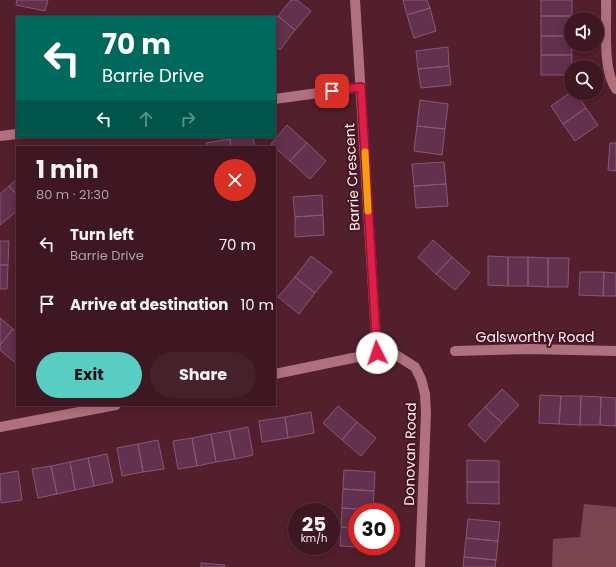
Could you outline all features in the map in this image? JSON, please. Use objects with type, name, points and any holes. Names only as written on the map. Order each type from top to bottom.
[{"type":"street","name":"Barrie Crescent","points":[[356,0],[377,353]]},
{"type":"street","points":[[606,0],[607,62],[612,84],[616,89]]},
{"type":"street","points":[[276,99],[361,87]]},
{"type":"street","points":[[0,136],[16,134]]},
{"type":"street","name":"Galsworthy Road","points":[[455,351],[530,349],[616,352]]},
{"type":"street","points":[[276,374],[377,353]]},
{"type":"street","name":"Donovan Road","points":[[377,353],[396,355],[415,367],[421,379],[425,394],[426,413],[420,567]]},
{"type":"street","points":[[0,427],[111,406]]},
{"type":"shaded area","points":[[584,504],[616,507],[616,567],[552,567],[553,539],[580,537]]},
{"type":"building","points":[[17,0],[48,0],[45,11],[16,5]]},
{"type":"building","points":[[291,0],[297,0],[311,11],[295,30],[278,16]]},
{"type":"building","points":[[403,0],[427,0],[430,8],[407,15]]},
{"type":"building","points":[[541,0],[572,0],[572,12],[564,12],[564,16],[541,16]]},
{"type":"building","points":[[430,8],[436,31],[414,38],[407,15]]},
{"type":"building","points":[[278,16],[295,30],[280,50],[276,47],[276,18]]},
{"type":"building","points":[[541,16],[564,16],[564,36],[541,36]]},
{"type":"building","points":[[541,36],[564,36],[564,52],[572,52],[572,55],[541,55]]},
{"type":"building","points":[[448,47],[449,66],[418,69],[416,51]]},
{"type":"building","points":[[541,55],[572,55],[572,60],[564,60],[564,75],[541,75]]},
{"type":"building","points":[[449,66],[451,85],[421,88],[418,69]]},
{"type":"building","points":[[564,97],[564,100],[581,100],[586,108],[563,124],[551,106]]},
{"type":"building","points":[[420,100],[448,104],[445,129],[417,126]]},
{"type":"building","points":[[586,108],[598,125],[575,141],[563,124]]},
{"type":"building","points":[[287,125],[307,143],[290,161],[276,148],[276,146],[271,144]]},
{"type":"building","points":[[417,126],[445,129],[442,155],[414,151]]},
{"type":"building","points":[[253,138],[255,146],[231,146],[230,139]]},
{"type":"building","points":[[230,139],[231,146],[207,146],[206,143]]},
{"type":"building","points":[[307,143],[326,161],[310,179],[290,161]]},
{"type":"building","points":[[610,143],[616,143],[616,171],[608,170]]},
{"type":"building","points":[[444,162],[446,184],[414,186],[412,164]]},
{"type":"building","points":[[16,180],[16,194],[9,186]]},
{"type":"building","points":[[446,184],[448,206],[416,208],[414,186]]},
{"type":"building","points":[[9,186],[16,194],[16,212],[0,225],[0,194]]},
{"type":"building","points":[[322,195],[323,215],[295,217],[293,197]]},
{"type":"building","points":[[323,215],[324,235],[295,237],[295,217]]},
{"type":"building","points":[[433,240],[452,257],[436,274],[418,257]]},
{"type":"building","points":[[0,241],[9,241],[8,265],[0,265]]},
{"type":"building","points":[[311,256],[332,272],[315,293],[295,277]]},
{"type":"building","points":[[488,256],[508,257],[508,286],[488,285]]},
{"type":"building","points":[[452,257],[470,273],[455,290],[436,274]]},
{"type":"building","points":[[508,257],[528,257],[528,286],[508,286]]},
{"type":"building","points":[[528,257],[548,258],[548,287],[528,286]]},
{"type":"building","points":[[548,258],[569,258],[568,287],[548,287]]},
{"type":"building","points":[[0,265],[8,265],[7,289],[0,289]]},
{"type":"building","points":[[580,272],[604,272],[603,296],[579,295]]},
{"type":"building","points":[[604,272],[616,273],[616,296],[603,296]]},
{"type":"building","points":[[295,277],[315,293],[299,314],[278,297]]},
{"type":"building","points":[[0,318],[13,329],[0,345]]},
{"type":"building","points":[[13,329],[16,331],[16,363],[0,350],[0,345]]},
{"type":"building","points":[[502,389],[519,405],[502,423],[485,407]]},
{"type":"building","points":[[540,395],[561,396],[559,424],[539,423]]},
{"type":"building","points":[[561,396],[581,396],[580,425],[559,424]]},
{"type":"building","points":[[581,396],[601,397],[600,425],[580,425]]},
{"type":"building","points":[[601,397],[616,398],[616,426],[600,425]]},
{"type":"building","points":[[338,406],[357,422],[342,440],[323,423]]},
{"type":"building","points":[[485,407],[502,423],[485,442],[468,425]]},
{"type":"building","points":[[311,412],[314,433],[288,438],[285,417]]},
{"type":"building","points":[[285,417],[288,438],[262,442],[259,421]]},
{"type":"building","points":[[357,422],[376,438],[361,456],[342,440]]},
{"type":"building","points":[[248,427],[253,455],[235,459],[229,431]]},
{"type":"building","points":[[229,431],[235,459],[216,462],[211,434]]},
{"type":"building","points":[[211,434],[216,462],[197,466],[192,438]]},
{"type":"building","points":[[192,438],[197,466],[178,469],[173,441]]},
{"type":"building","points":[[158,440],[164,469],[143,472],[138,444]]},
{"type":"building","points":[[138,444],[143,472],[122,476],[117,448]]},
{"type":"building","points":[[107,454],[113,482],[94,486],[88,458]]},
{"type":"building","points":[[88,458],[94,486],[75,490],[70,462]]},
{"type":"building","points":[[467,460],[499,461],[499,482],[467,482]]},
{"type":"building","points":[[70,462],[75,490],[57,494],[51,466]]},
{"type":"building","points":[[51,466],[57,494],[38,498],[32,469]]},
{"type":"building","points":[[344,470],[375,472],[374,491],[343,489]]},
{"type":"building","points":[[18,471],[22,500],[1,503],[0,474]]},
{"type":"building","points":[[467,482],[499,482],[499,504],[467,503]]},
{"type":"building","points":[[343,489],[374,491],[373,503],[348,503],[348,508],[342,508]]},
{"type":"building","points":[[342,508],[348,508],[348,527],[341,527]]},
{"type":"building","points":[[468,519],[500,522],[498,541],[466,538]]},
{"type":"building","points":[[341,527],[348,527],[348,547],[340,546]]},
{"type":"building","points":[[466,538],[498,541],[496,560],[464,557]]},
{"type":"building","points":[[464,557],[496,560],[495,567],[463,567]]},
{"type":"building","points":[[201,563],[225,565],[224,567],[201,567]]},
{"type":"slow traffic","points":[[365,152],[368,211]]},
{"type":"route","points":[[332,91],[361,87],[377,353]]}]
